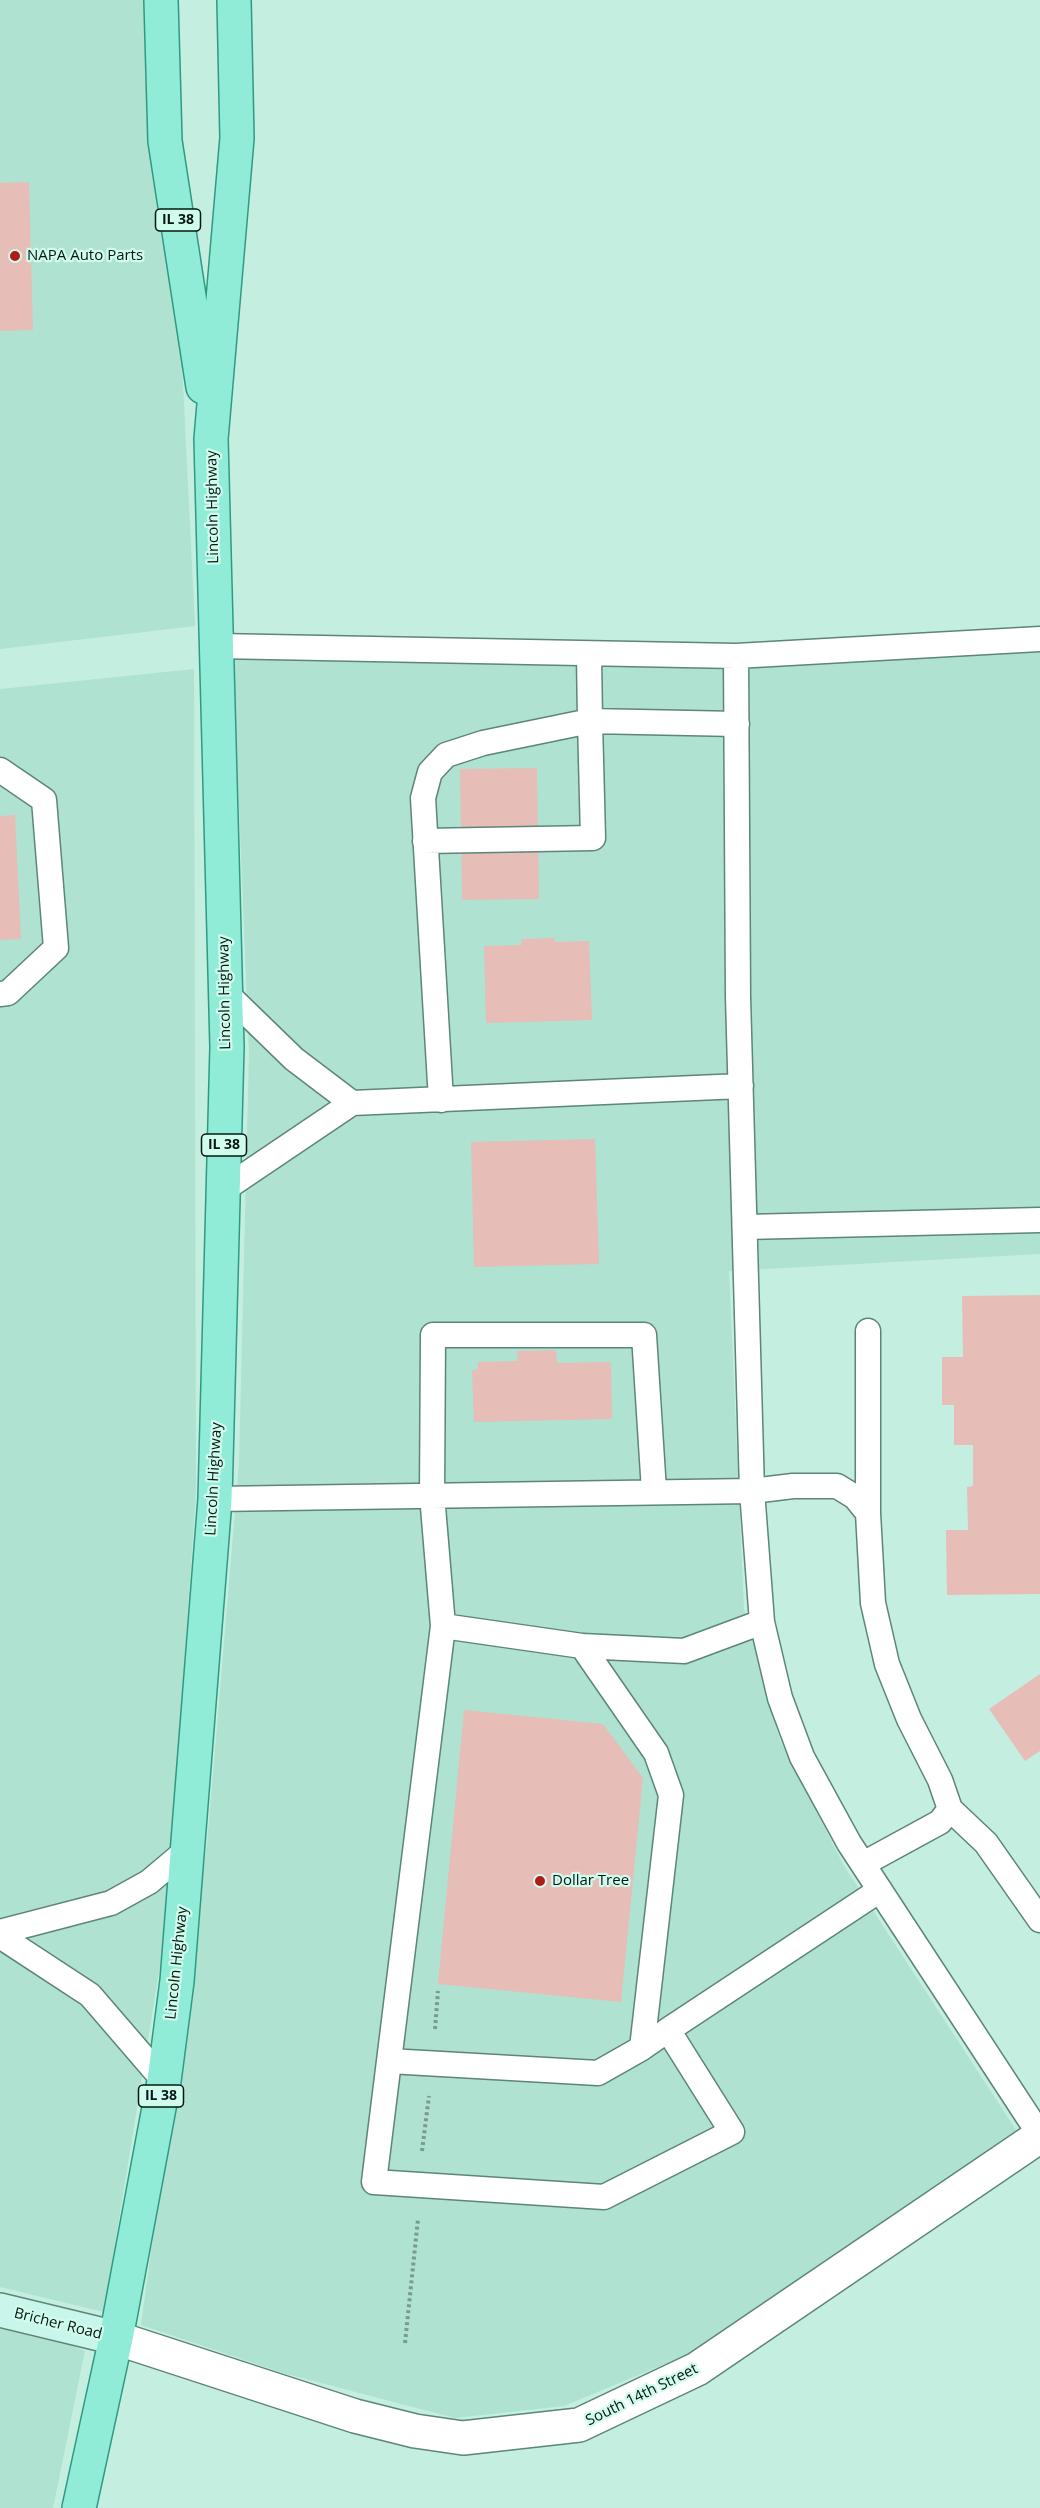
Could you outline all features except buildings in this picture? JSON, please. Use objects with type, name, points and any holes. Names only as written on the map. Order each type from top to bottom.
[{"type":"main road","name":"Lincoln Highway","points":[[161,0],[165,141],[212,439]]},
{"type":"main road","name":"Lincoln Highway","points":[[79,2508],[116,2338],[164,2081],[177,1981],[215,1499],[227,1047],[212,439],[237,138],[234,0]]},
{"type":"street","name":"South 14th Street","points":[[116,2338],[355,2416],[415,2431],[463,2438],[579,2425],[697,2369],[1040,2136]]},
{"type":"street","name":"Bricher Road","points":[[0,2310],[116,2338]]},
{"type":"lane","points":[[217,646],[736,656],[1040,639]]},
{"type":"lane","points":[[425,841],[593,838],[589,654]]},
{"type":"lane","points":[[736,656],[741,1086],[752,1491],[762,1622],[780,1698],[802,1757],[849,1843],[1040,2136]]},
{"type":"lane","points":[[441,1100],[423,798],[430,772],[446,755],[483,742],[590,721],[737,724]]},
{"type":"lane","points":[[0,770],[44,800],[56,948],[8,993],[0,994]]},
{"type":"lane","points":[[225,992],[294,1059],[352,1103]]},
{"type":"lane","points":[[223,1190],[352,1103],[741,1086]]},
{"type":"lane","points":[[745,1227],[1040,1220]]},
{"type":"lane","points":[[868,1331],[868,1513],[873,1603],[887,1664],[909,1719],[940,1780],[950,1809],[986,1843],[1040,1920]]},
{"type":"lane","points":[[654,1491],[644,1335],[433,1335],[432,1495],[443,1626],[374,2182],[604,2197],[732,2132],[668,2030]]},
{"type":"lane","points":[[215,1499],[752,1491],[792,1486],[837,1486],[855,1497],[868,1513]]},
{"type":"lane","points":[[443,1626],[582,1646],[684,1652],[762,1622]]},
{"type":"lane","points":[[582,1646],[656,1753],[671,1795],[642,2048]]},
{"type":"lane","points":[[863,1864],[940,1822],[950,1809]]},
{"type":"lane","points":[[0,1934],[111,1904],[149,1882],[187,1850]]},
{"type":"lane","points":[[389,2061],[598,2073],[642,2048],[880,1890]]},
{"type":"lane","points":[[0,1934],[90,1995],[164,2081]]},
{"type":"shaded area","points":[[0,0],[164,0],[195,626],[0,649]]},
{"type":"shaded area","points":[[1040,635],[1040,1254],[729,1271],[744,1609],[780,1740],[844,1866],[1016,2130],[689,2354],[564,2406],[455,2418],[283,2373],[141,2325],[207,1844],[239,1464],[249,1053],[233,659]]},
{"type":"shaded area","points":[[194,669],[196,1493],[165,1935],[104,2312],[0,2287],[0,689]]},
{"type":"shaded area","points":[[0,2318],[85,2351],[53,2508],[0,2508]]},
{"type":"place","name":"NAPA Auto Parts","points":[[15,256]]},
{"type":"place","name":"Dollar Tree","points":[[540,1881]]}]
